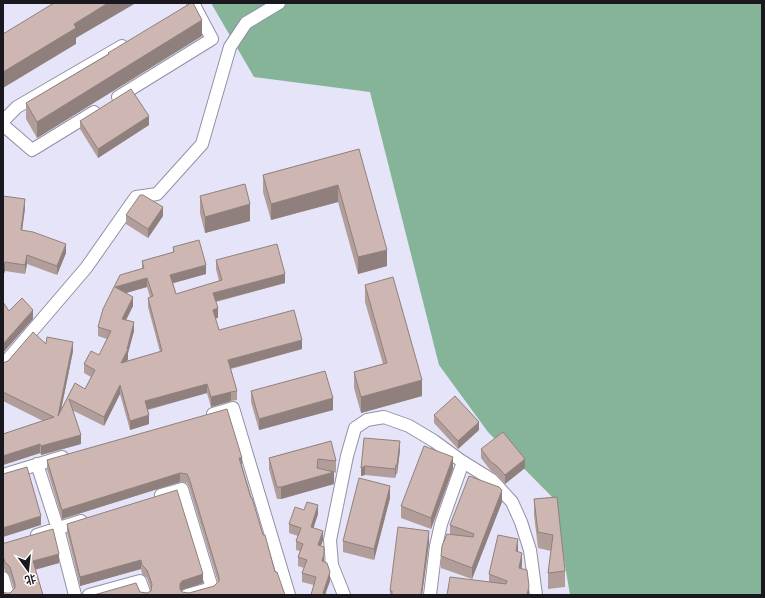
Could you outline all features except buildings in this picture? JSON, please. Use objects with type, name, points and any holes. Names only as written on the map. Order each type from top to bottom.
[{"type":"street","points":[[3,125],[32,150],[212,39],[194,3],[180,11]]},
{"type":"street","points":[[3,365],[86,268],[136,197],[157,194],[202,144],[230,47],[246,23],[279,3]]},
{"type":"street","points":[[3,120],[17,107],[132,39]]},
{"type":"street","points":[[203,416],[233,408],[289,595]]},
{"type":"street","points":[[344,595],[332,565],[330,540],[347,456],[355,428],[367,420],[384,417],[409,426],[434,441],[463,462],[492,480],[512,502],[521,522],[530,550],[536,595]]},
{"type":"street","points":[[3,475],[75,453]]},
{"type":"street","points":[[430,595],[436,546],[441,524],[463,462]]},
{"type":"street","points":[[37,464],[58,529],[75,595]]},
{"type":"street","points":[[153,498],[182,489],[212,588],[187,595]]},
{"type":"street","points":[[24,539],[94,517]]},
{"type":"street","points":[[3,578],[8,595]]},
{"type":"street","points":[[89,595],[140,581],[145,595]]},
{"type":"green space","points":[[211,3],[762,3],[762,595],[570,595],[554,499],[488,432],[439,365],[370,92],[254,77]]}]
